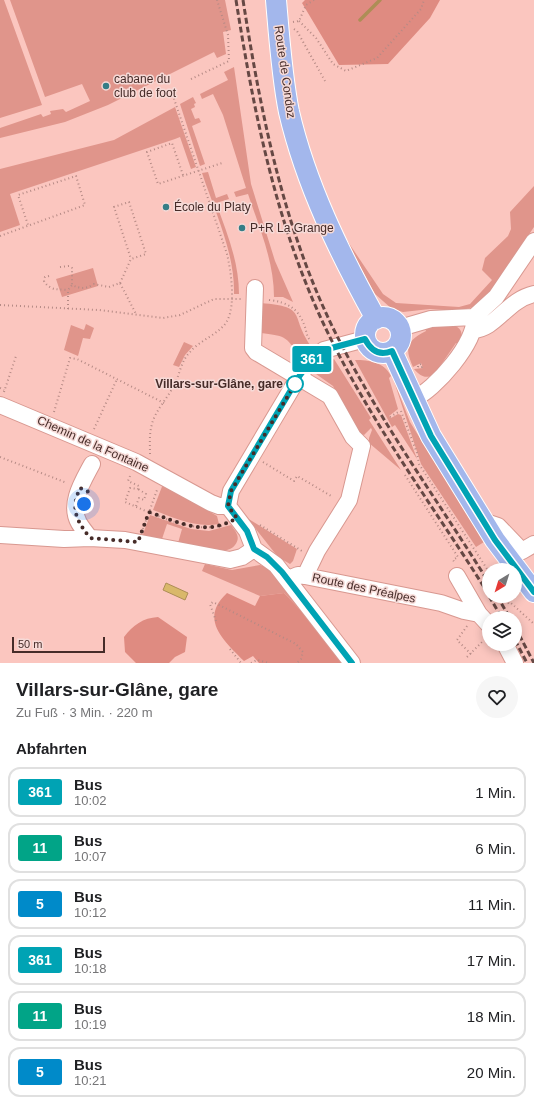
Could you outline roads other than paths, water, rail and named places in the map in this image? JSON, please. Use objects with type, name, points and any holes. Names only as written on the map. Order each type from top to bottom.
[{"type":"main road","name":"Route de Condoz","points":[[276,0],[289,111],[303,162],[322,211],[376,319]]},
{"type":"main road","points":[[386,318],[393,320],[400,328],[400,340],[392,351],[384,353],[373,350],[365,339],[367,326],[376,319],[386,318]]},
{"type":"main road","points":[[392,351],[431,436],[483,522],[511,564],[534,592]]},
{"type":"street","points":[[413,399],[422,396],[438,383],[464,347],[474,323],[496,297],[534,242]]},
{"type":"street","points":[[255,294],[253,348],[256,352],[330,396],[353,437],[362,446],[349,500],[317,551],[297,577]]},
{"type":"street","points":[[400,328],[431,319],[474,323],[481,330],[488,326],[509,306],[525,296],[534,294]]},
{"type":"street","points":[[352,663],[297,577],[254,549],[247,531],[232,512],[231,491],[298,378],[312,359],[324,350],[365,339]]},
{"type":"street","name":"Chemin de la Fontaine","points":[[1,400],[157,473],[211,504],[220,506],[232,512]]},
{"type":"street","points":[[90,538],[78,522],[74,509],[80,488],[92,464]]},
{"type":"street","points":[[483,522],[498,526],[522,551],[534,544]]},
{"type":"street","points":[[0,535],[64,539],[90,538],[138,542],[230,560],[242,557],[254,549]]},
{"type":"street","points":[[455,607],[457,574],[479,621]]},
{"type":"street","name":"Route des Préalpes","points":[[297,577],[455,607],[479,621]]},
{"type":"street","points":[[508,651],[515,663]]},
{"type":"waterway","points":[[360,20],[380,0]]},
{"type":"railway","points":[[236,0],[259,126],[269,168],[293,250],[309,290],[326,329],[363,398],[482,584]]},
{"type":"railway","points":[[243,0],[266,127],[276,169],[301,251],[316,291],[334,330],[369,395],[482,572]]},
{"type":"railway","points":[[493,603],[498,611]]},
{"type":"railway","points":[[501,603],[506,611]]},
{"type":"railway","points":[[522,640],[534,663]]},
{"type":"railway","points":[[521,651],[527,663]]},
{"type":"place","name":"cabane du club de foot","points":[[106,86]]},
{"type":"place","name":"École du Platy","points":[[166,207]]},
{"type":"place","name":"P+R La Grange","points":[[242,228]]},
{"type":"place","name":"Villars-sur-Glâne, gare","points":[[295,384]]}]
